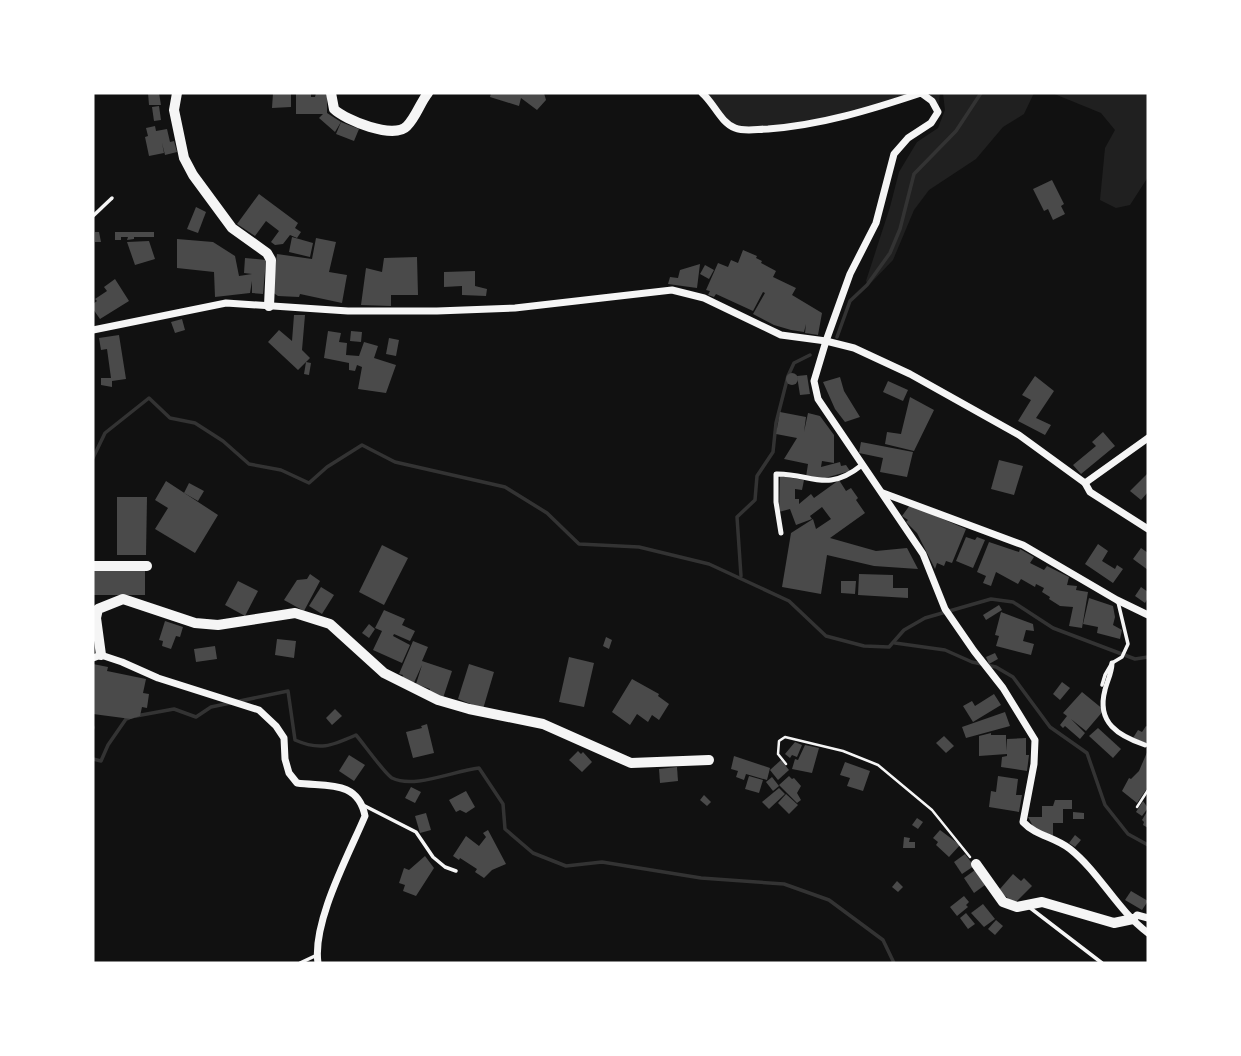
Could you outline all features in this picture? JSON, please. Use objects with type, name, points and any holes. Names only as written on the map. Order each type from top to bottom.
[{"type":"street","points":[[177,93],[174,110],[184,158],[232,228],[268,253],[271,260],[269,306]]},
{"type":"street","points":[[331,93],[334,109],[344,117],[394,132],[405,128],[428,93]]},
{"type":"street","points":[[702,93],[734,128],[747,130],[776,128],[858,114],[921,93],[932,101],[938,112],[931,123],[908,138],[894,154],[876,223],[850,274],[826,341],[814,381],[818,399],[923,554],[947,611],[1003,688],[1035,740],[1034,764],[1023,822],[1032,831],[1067,847],[1087,865],[1148,933]]},
{"type":"street","points":[[93,330],[226,303],[348,311],[437,311],[515,308],[672,290],[704,298],[781,335],[854,348],[910,374],[1019,435],[1085,483],[1090,492],[1148,529]]},
{"type":"street","points":[[1085,483],[1148,438]]},
{"type":"street","points":[[781,533],[775,474],[822,481],[844,476],[862,465]]},
{"type":"street","points":[[882,492],[1023,545],[1148,615]]},
{"type":"street","points":[[93,566],[147,566]]},
{"type":"street","points":[[317,959],[318,940],[337,875],[365,816],[363,805],[353,792],[338,786],[297,783],[289,773],[284,738],[259,710],[158,678],[122,662],[97,657],[98,609],[123,600],[195,623],[218,625],[295,613],[330,624],[384,673],[439,700],[543,724],[631,763],[709,760]]},
{"type":"street","points":[[1112,663],[1103,694],[1109,722],[1112,729],[1122,737],[1145,745]]},
{"type":"street","points":[[976,864],[1003,902],[1017,908],[1042,902],[1114,923],[1133,919],[1137,915],[1148,918]]},
{"type":"lane","points":[[93,216],[112,198]]},
{"type":"lane","points":[[1102,685],[1112,663],[1122,657],[1128,644],[1117,600]]},
{"type":"lane","points":[[363,805],[416,832],[433,857],[445,867],[456,871]]},
{"type":"lane","points":[[1027,905],[1102,963]]},
{"type":"lane","points":[[300,963],[317,959]]},
{"type":"path","points":[[786,764],[778,754],[779,741],[785,737],[843,751],[878,765],[932,810],[976,864]]},
{"type":"path","points":[[1137,807],[1148,790]]},
{"type":"shaded area","points":[[702,93],[921,93],[858,114],[777,128],[734,128]]},
{"type":"shaded area","points":[[921,93],[940,93],[938,112]]},
{"type":"shaded area","points":[[943,93],[1034,93],[1024,114],[1003,127],[976,159],[929,190],[914,210],[893,260],[869,285],[866,281],[899,172],[917,142],[938,128],[945,110]]},
{"type":"shaded area","points":[[1052,93],[1148,93],[1148,177],[1130,205],[1116,208],[1100,200],[1105,148],[1115,130],[1101,113]]},
{"type":"building","points":[[148,93],[159,93],[161,105],[149,105]]},
{"type":"building","points":[[273,93],[291,93],[291,107],[272,108]]},
{"type":"building","points":[[296,93],[311,93],[311,97],[315,97],[316,93],[327,93],[327,113],[341,122],[335,132],[319,118],[323,114],[296,114]]},
{"type":"building","points":[[491,93],[544,93],[546,100],[537,110],[521,98],[519,106],[490,97]]},
{"type":"building","points":[[159,106],[161,120],[154,121],[152,107]]},
{"type":"building","points":[[341,122],[359,129],[354,141],[336,134]]},
{"type":"building","points":[[155,126],[156,131],[167,129],[170,142],[174,141],[177,152],[165,155],[162,143],[164,153],[149,156],[146,128]]},
{"type":"building","points":[[1052,180],[1064,204],[1061,206],[1065,214],[1053,220],[1048,209],[1044,211],[1033,189]]},
{"type":"building","points":[[259,194],[298,223],[295,228],[301,232],[297,238],[290,235],[283,244],[275,245],[271,242],[279,231],[266,221],[255,236],[237,224]]},
{"type":"building","points":[[196,207],[206,212],[198,233],[187,229]]},
{"type":"building","points":[[95,232],[99,232],[101,242],[95,242]]},
{"type":"building","points":[[115,232],[154,232],[154,237],[134,237],[127,240],[128,237],[121,237],[121,240],[115,240]]},
{"type":"building","points":[[292,237],[313,243],[310,257],[289,252]]},
{"type":"building","points":[[316,238],[336,242],[329,272],[347,275],[342,303],[300,294],[299,297],[278,296],[272,292],[277,254],[312,259]]},
{"type":"building","points":[[177,239],[213,242],[235,256],[239,276],[252,274],[244,273],[245,258],[266,260],[263,294],[252,293],[252,281],[250,293],[215,297],[214,272],[177,268]]},
{"type":"building","points":[[149,241],[155,259],[135,265],[127,242]]},
{"type":"building","points":[[743,250],[757,256],[761,263],[776,271],[773,277],[796,288],[792,295],[822,313],[818,335],[805,333],[806,324],[804,332],[791,330],[753,314],[765,293],[763,292],[753,311],[716,294],[714,297],[708,295],[710,291],[706,290],[718,263],[728,267],[731,260],[738,263]]},
{"type":"building","points":[[417,257],[418,295],[391,295],[391,306],[361,305],[366,268],[382,272],[384,258]]},
{"type":"building","points":[[700,264],[697,288],[668,284],[670,277],[678,278],[680,270]]},
{"type":"building","points":[[705,265],[714,270],[709,279],[700,274]]},
{"type":"building","points":[[475,271],[475,286],[487,289],[486,296],[462,295],[462,286],[444,287],[444,272]]},
{"type":"building","points":[[115,279],[129,301],[100,319],[93,309],[93,304],[97,301],[95,299],[107,291],[104,287]]},
{"type":"building","points":[[294,315],[305,315],[302,350],[310,358],[298,370],[268,342],[279,330],[292,341]]},
{"type":"building","points":[[182,319],[185,330],[175,333],[171,322]]},
{"type":"building","points":[[328,331],[341,333],[339,342],[347,343],[346,355],[359,356],[364,342],[378,346],[374,358],[396,365],[386,393],[358,389],[362,367],[357,365],[355,371],[349,370],[349,363],[324,358]]},
{"type":"building","points":[[351,331],[362,332],[361,342],[350,341]]},
{"type":"building","points":[[119,335],[126,379],[112,381],[112,387],[101,385],[101,378],[111,378],[107,349],[101,350],[99,338]]},
{"type":"building","points":[[389,338],[399,340],[396,356],[386,354]]},
{"type":"building","points":[[306,362],[311,363],[309,375],[304,374]]},
{"type":"building","points":[[792,373],[798,379],[792,385],[786,379]]},
{"type":"building","points":[[807,375],[810,394],[800,395],[797,376]]},
{"type":"building","points":[[1035,376],[1054,391],[1036,418],[1051,425],[1045,435],[1018,421],[1031,400],[1022,395]]},
{"type":"building","points":[[840,377],[844,391],[860,417],[845,422],[835,409],[823,382]]},
{"type":"building","points":[[888,381],[908,390],[903,401],[883,392]]},
{"type":"building","points":[[910,397],[934,410],[914,451],[885,444],[887,432],[901,434]]},
{"type":"building","points":[[780,412],[806,417],[804,432],[808,413],[820,416],[834,435],[834,463],[822,461],[821,467],[840,462],[841,466],[846,465],[850,471],[825,478],[806,477],[808,464],[784,459],[797,438],[776,434]]},
{"type":"building","points":[[1103,432],[1115,446],[1081,474],[1073,465],[1096,446],[1092,442]]},
{"type":"building","points":[[861,442],[913,452],[907,477],[880,472],[883,458],[859,453]]},
{"type":"building","points":[[999,460],[1023,466],[1014,495],[991,489]]},
{"type":"building","points":[[1148,473],[1148,492],[1141,500],[1130,491]]},
{"type":"building","points":[[780,476],[804,480],[802,490],[795,489],[795,499],[799,499],[799,504],[811,494],[814,498],[839,480],[846,491],[851,488],[865,513],[830,538],[876,551],[907,548],[918,569],[874,566],[827,555],[821,594],[782,587],[791,533],[813,519],[816,529],[831,519],[822,507],[810,516],[812,519],[796,525],[790,509],[779,512]]},
{"type":"building","points":[[166,481],[218,515],[195,553],[155,529],[168,508],[155,500]]},
{"type":"building","points":[[189,483],[204,491],[198,501],[184,493]]},
{"type":"building","points":[[117,497],[147,497],[146,555],[117,555]]},
{"type":"building","points":[[910,505],[966,529],[952,563],[946,561],[944,566],[937,563],[935,569],[917,533],[902,516]]},
{"type":"building","points":[[966,537],[985,540],[973,568],[956,561]]},
{"type":"building","points":[[989,542],[1019,552],[1020,549],[1034,557],[1030,563],[1044,570],[1047,566],[1069,577],[1067,585],[1077,586],[1076,590],[1088,592],[1082,628],[1069,626],[1073,607],[1060,606],[1042,592],[1044,588],[1036,584],[1035,587],[1021,579],[1018,584],[996,572],[991,586],[983,583],[986,576],[977,572]]},
{"type":"building","points":[[1098,544],[1108,551],[1102,561],[1115,569],[1117,565],[1123,569],[1113,583],[1085,564]]},
{"type":"building","points":[[382,545],[408,558],[384,605],[359,592]]},
{"type":"building","points":[[1141,548],[1148,553],[1148,570],[1133,559]]},
{"type":"building","points":[[94,570],[145,571],[145,595],[94,595]]},
{"type":"building","points":[[310,574],[320,581],[304,611],[284,600],[297,580],[307,579]]},
{"type":"building","points":[[859,574],[893,575],[893,588],[908,588],[908,598],[858,595]]},
{"type":"building","points":[[238,581],[258,591],[245,616],[225,605]]},
{"type":"building","points":[[841,581],[856,581],[855,594],[841,593]]},
{"type":"building","points":[[321,587],[334,595],[322,614],[309,606]]},
{"type":"building","points":[[1141,587],[1148,592],[1145,603],[1135,596]]},
{"type":"building","points":[[1089,598],[1113,606],[1113,625],[1122,630],[1120,639],[1097,633],[1098,627],[1083,624]]},
{"type":"building","points":[[999,605],[1002,610],[986,620],[983,615]]},
{"type":"building","points":[[384,610],[405,619],[402,625],[415,631],[410,641],[394,634],[393,636],[410,645],[402,663],[373,650],[382,631],[375,628]]},
{"type":"building","points":[[1001,612],[1033,624],[1034,631],[1026,630],[1023,641],[1034,644],[1031,655],[996,646],[999,636],[995,635]]},
{"type":"building","points":[[165,621],[183,627],[180,637],[176,636],[171,649],[162,646],[163,641],[159,640]]},
{"type":"building","points":[[369,624],[375,629],[369,638],[362,633]]},
{"type":"building","points":[[606,637],[612,640],[609,649],[603,646]]},
{"type":"building","points":[[277,639],[296,641],[294,658],[275,655]]},
{"type":"building","points":[[413,641],[428,647],[422,661],[452,671],[443,698],[428,693],[430,689],[416,684],[422,665],[413,685],[401,680],[403,675],[399,674]]},
{"type":"building","points":[[215,646],[217,659],[196,662],[194,649]]},
{"type":"building","points":[[995,653],[998,659],[989,664],[986,657]]},
{"type":"building","points":[[569,657],[594,663],[584,707],[559,702]]},
{"type":"building","points":[[93,664],[108,667],[107,671],[146,679],[143,693],[149,694],[147,708],[142,707],[140,716],[131,719],[93,714]]},
{"type":"building","points":[[469,664],[494,672],[483,709],[458,699]]},
{"type":"building","points":[[632,679],[659,694],[658,696],[669,704],[659,720],[652,715],[648,722],[637,714],[630,725],[612,712]]},
{"type":"building","points":[[1062,682],[1070,688],[1060,700],[1053,694]]},
{"type":"building","points":[[1082,692],[1104,710],[1086,731],[1071,719],[1085,733],[1080,739],[1060,725],[1067,716],[1063,713]]},
{"type":"building","points":[[994,694],[1001,705],[973,722],[963,706],[972,701],[975,706]]},
{"type":"building","points":[[335,709],[342,716],[332,725],[326,718]]},
{"type":"building","points":[[1005,712],[1010,726],[966,738],[962,727]]},
{"type":"building","points":[[427,724],[434,753],[413,758],[406,732]]},
{"type":"building","points":[[1146,726],[1148,744],[1133,738],[1138,730],[1142,732]]},
{"type":"building","points":[[1098,728],[1121,749],[1113,758],[1089,736]]},
{"type":"building","points":[[991,733],[1006,735],[1006,751],[1007,739],[1026,738],[1026,755],[1029,755],[1027,771],[1001,767],[1002,757],[1007,754],[979,756],[979,736]]},
{"type":"building","points":[[944,736],[954,746],[946,753],[936,743]]},
{"type":"building","points":[[795,742],[802,745],[797,757],[792,755],[790,758],[785,754]]},
{"type":"building","points":[[805,745],[819,748],[812,773],[792,769],[795,759],[798,760]]},
{"type":"building","points":[[1148,750],[1148,787],[1137,803],[1122,791],[1129,778],[1139,771]]},
{"type":"building","points":[[578,751],[581,754],[583,752],[592,762],[582,772],[569,760]]},
{"type":"building","points":[[349,755],[365,765],[354,781],[339,771]]},
{"type":"building","points":[[734,756],[770,768],[767,780],[746,774],[744,780],[736,777],[738,771],[731,769]]},
{"type":"building","points":[[781,760],[789,770],[778,780],[770,770]]},
{"type":"building","points":[[845,762],[870,771],[863,791],[847,786],[850,778],[840,775]]},
{"type":"building","points":[[677,767],[678,781],[660,783],[659,769]]},
{"type":"building","points":[[749,776],[763,780],[759,793],[745,789]]},
{"type":"building","points":[[789,776],[801,786],[797,793],[801,800],[797,803],[779,785]]},
{"type":"building","points":[[998,776],[1018,779],[1016,795],[1022,795],[1019,812],[989,807],[991,791],[996,792]]},
{"type":"building","points":[[772,777],[779,786],[773,791],[766,782]]},
{"type":"building","points":[[411,787],[421,792],[415,803],[405,798]]},
{"type":"building","points":[[779,788],[785,794],[769,809],[762,802]]},
{"type":"building","points":[[466,791],[475,807],[466,813],[460,810],[456,812],[449,800]]},
{"type":"building","points":[[786,794],[798,805],[789,814],[778,803]]},
{"type":"building","points":[[704,795],[711,802],[707,806],[700,800]]},
{"type":"building","points":[[1055,800],[1072,800],[1072,809],[1063,809],[1063,823],[1053,823],[1053,836],[1034,828],[1028,817],[1042,817],[1042,806],[1053,806]]},
{"type":"building","points":[[1143,801],[1148,808],[1142,816],[1136,812]]},
{"type":"building","points":[[1148,810],[1148,828],[1143,825],[1142,820]]},
{"type":"building","points":[[1073,812],[1084,813],[1084,819],[1073,819]]},
{"type":"building","points":[[426,813],[431,830],[420,833],[415,816]]},
{"type":"building","points":[[917,818],[923,822],[918,829],[912,825]]},
{"type":"building","points":[[488,830],[506,864],[492,870],[484,878],[475,872],[477,869],[453,856],[466,836],[479,846],[486,837],[483,833]]},
{"type":"building","points":[[940,830],[960,845],[949,857],[936,845],[938,842],[933,838]]},
{"type":"building","points":[[1075,835],[1081,840],[1075,847],[1069,843]]},
{"type":"building","points":[[904,837],[910,838],[909,842],[915,842],[915,848],[903,848]]},
{"type":"building","points":[[965,854],[974,866],[962,874],[954,862]]},
{"type":"building","points":[[425,856],[434,868],[416,896],[403,891],[405,885],[399,883],[404,868],[409,870]]},
{"type":"building","points":[[975,870],[985,885],[974,893],[964,878]]},
{"type":"building","points":[[1013,874],[1021,881],[1024,878],[1032,886],[1014,904],[999,890]]},
{"type":"building","points":[[897,881],[903,887],[898,892],[892,887]]},
{"type":"building","points":[[1131,891],[1148,901],[1142,910],[1125,900]]},
{"type":"building","points":[[964,896],[969,902],[966,905],[968,907],[957,916],[950,907]]},
{"type":"building","points":[[983,904],[995,919],[984,927],[971,913]]},
{"type":"building","points":[[966,913],[975,924],[968,929],[960,918]]},
{"type":"building","points":[[996,920],[1003,926],[995,935],[988,929]]},
{"type":"waterway","points":[[837,337],[850,301],[867,285],[890,253],[900,229],[914,174],[956,131],[981,93]]},
{"type":"waterway","points":[[741,576],[737,517],[755,500],[757,476],[773,452],[776,423],[788,376],[794,363],[810,355]]},
{"type":"waterway","points":[[93,458],[105,433],[149,398],[170,418],[195,423],[223,441],[249,464],[281,470],[309,483],[327,467],[362,445],[395,462],[505,487],[547,513],[579,544],[639,547],[709,564],[789,601],[826,636],[864,646],[889,647],[904,630],[925,618],[991,599],[1013,602],[1053,628],[1135,659],[1148,657]]},
{"type":"waterway","points":[[895,643],[945,650],[972,662],[996,667],[1013,677],[1050,727],[1087,753],[1105,805],[1128,834],[1148,845]]},
{"type":"waterway","points":[[136,716],[174,709],[196,717],[211,707],[288,691],[295,740],[325,746],[356,735],[379,765],[392,778],[401,781],[422,780],[479,768],[503,804],[505,829],[533,853],[566,866],[602,862],[701,878],[784,884],[829,900],[883,940],[894,963]]},
{"type":"waterway","points":[[93,759],[101,761],[108,745],[129,718]]}]
